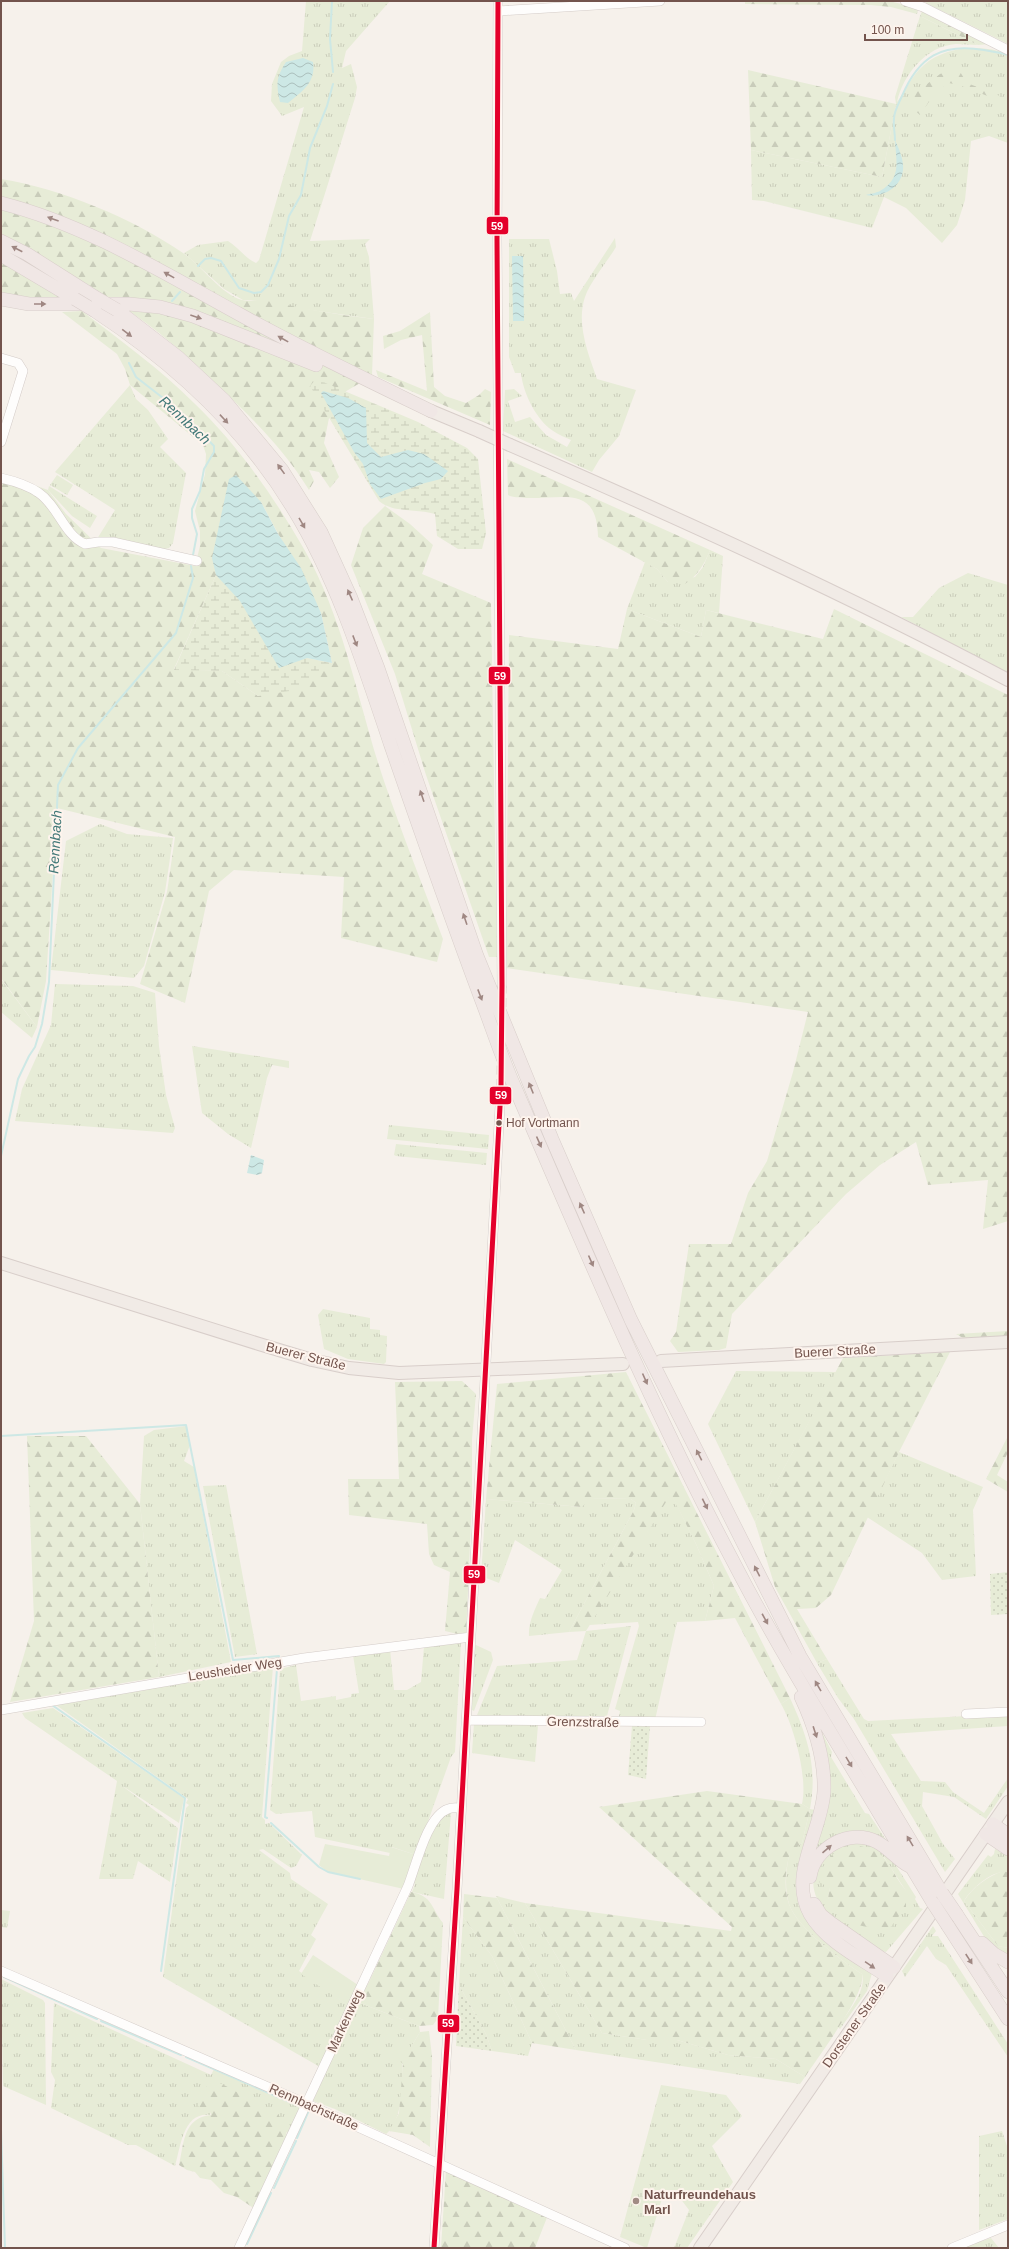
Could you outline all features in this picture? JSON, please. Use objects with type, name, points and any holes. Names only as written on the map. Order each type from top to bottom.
[{"type":"highway","points":[[1,203],[56,220],[106,241],[302,349],[431,411]]},
{"type":"highway","points":[[1,241],[27,254],[97,305],[123,329],[171,367],[221,415],[260,460],[292,506],[311,540],[340,603],[367,674],[442,895],[513,1085],[662,1418],[733,1562],[792,1669],[922,1885],[1008,2019]]},
{"type":"highway","points":[[1,255],[75,299],[117,310],[179,358],[229,405],[282,470],[321,532],[351,598],[378,668],[478,956],[552,1139],[631,1320],[800,1656],[930,1874],[1008,1992]]},
{"type":"highway","points":[[1,299],[29,304],[129,304],[160,307],[193,316],[236,332],[431,411]]},
{"type":"highway","points":[[792,1669],[795,1683],[816,1735],[824,1775],[824,1792],[818,1824],[802,1878],[805,1903],[811,1916],[824,1931],[891,1972]]},
{"type":"highway","points":[[989,1829],[1008,1836]]},
{"type":"highway","points":[[989,1829],[1008,1849]]},
{"type":"highway","points":[[891,1972],[821,1915],[810,1894],[810,1874],[814,1864],[829,1846],[837,1842],[856,1837],[877,1842],[902,1862],[913,1868]]},
{"type":"highway","points":[[967,1929],[994,1954],[1008,1962]]},
{"type":"main road","points":[[431,411],[742,549],[918,634],[1008,680]]},
{"type":"main road","name":"Buerer Straße","points":[[1,1263],[312,1360],[364,1370],[399,1373],[623,1364]]},
{"type":"main road","name":"Buerer Straße","points":[[661,1361],[1008,1342]]},
{"type":"main road","name":"Dorstener Straße","points":[[700,2248],[1008,1802]]},
{"type":"street","points":[[498,1],[497,248],[502,985]]},
{"type":"street","points":[[498,11],[660,1]]},
{"type":"street","points":[[906,1],[923,7],[1008,50]]},
{"type":"street","points":[[1,358],[18,363],[23,371],[1,442]]},
{"type":"street","points":[[1,478],[18,482],[40,493],[76,538],[85,544],[106,541],[198,561]]},
{"type":"street","points":[[434,2248],[471,1636],[501,1088]]},
{"type":"street","name":"Leusheider Weg","points":[[1,1710],[304,1658],[471,1636]]},
{"type":"street","points":[[966,1714],[1008,1712]]},
{"type":"street","name":"Grenzstraße","points":[[466,1720],[701,1722]]},
{"type":"street","name":"Markenweg","points":[[239,2248],[408,1886],[431,1826],[444,1811],[449,1808],[461,1808]]},
{"type":"street","name":"Rennbachstraße","points":[[1,1971],[307,2104],[625,2248]]},
{"type":"street","points":[[952,2248],[1008,2225]]},
{"type":"green space","points":[[306,1],[390,1],[346,51],[342,68],[351,64],[357,87],[355,98],[310,241],[370,239],[365,244],[369,257],[374,319],[282,306],[262,300],[243,300],[224,289],[184,253],[198,245],[228,241],[252,261],[256,263],[259,260],[304,107],[282,116],[271,101],[272,84],[281,62],[289,56],[302,51]]},
{"type":"green space","points":[[745,1],[889,1],[918,8],[917,14],[891,7],[871,5],[745,4]]},
{"type":"green space","points":[[926,1],[1008,1],[1008,44],[926,3]]},
{"type":"green space","points":[[923,9],[989,44],[978,45],[920,16]]},
{"type":"green space","points":[[920,16],[978,45],[956,44],[945,46],[926,56],[910,72],[900,92],[897,102],[920,69],[933,59],[943,54],[976,48],[1008,54],[1008,143],[989,136],[971,141],[965,200],[957,225],[942,243],[906,208],[884,197],[872,228],[764,201],[752,200],[751,150],[882,177],[896,104],[895,97]]},
{"type":"green space","points":[[957,67],[967,83],[998,95],[1008,104],[962,86],[949,83],[935,93],[920,115],[912,108],[914,94],[940,74]]},
{"type":"green space","points":[[748,70],[896,104],[882,177],[751,150]]},
{"type":"green space","points":[[1,179],[48,190],[72,198],[142,228],[183,253],[219,286],[234,297],[247,301],[264,300],[319,311],[374,319],[372,376],[343,393],[332,403],[324,443],[339,477],[330,488],[319,472],[309,470],[314,481],[309,490],[284,455],[256,422],[198,367],[146,323],[84,282],[1,236]]},
{"type":"green space","points":[[615,238],[616,247],[587,291],[583,307],[582,328],[597,379],[636,390],[619,436],[599,460],[592,472],[503,431],[505,390],[514,389],[522,396],[508,401],[515,422],[530,417],[546,435],[567,447],[571,440],[551,430],[539,417],[530,403],[524,388],[521,373],[515,373],[509,357],[509,239],[549,239],[557,271],[560,294],[571,293],[574,301]]},
{"type":"green space","points":[[1,260],[68,301],[1,296]]},
{"type":"green space","points":[[82,311],[181,390],[226,436],[254,472],[268,491],[304,549],[318,576],[330,605],[350,663],[384,781],[443,939],[437,962],[341,938],[344,877],[234,870],[209,891],[185,1003],[140,984],[167,892],[175,837],[57,808],[46,981],[37,1027],[1,978],[1,473],[48,490],[66,514],[101,548],[195,566],[200,546],[200,531],[195,511],[205,474],[206,454],[203,445],[130,385],[125,369],[117,354],[62,312]],"holes":[[[261,502],[321,613],[332,663],[258,696],[222,671],[174,669],[216,575]]]},
{"type":"green space","points":[[430,312],[434,387],[445,396],[466,403],[479,395],[485,389],[491,392],[490,425],[378,377],[376,370],[427,391],[422,335],[401,340],[384,349],[383,336],[400,331]]},
{"type":"green space","points":[[316,379],[418,422],[467,448],[478,459],[486,533],[482,549],[458,549],[437,536],[435,514],[392,508],[379,501],[310,386]]},
{"type":"green space","points":[[130,385],[136,399],[148,410],[168,439],[160,447],[186,473],[173,543],[169,548],[161,550],[97,539],[115,510],[55,472]]},
{"type":"green space","points":[[507,459],[710,550],[700,569],[690,581],[685,584],[668,582],[657,569],[598,537],[596,520],[592,509],[585,502],[576,498],[566,497],[526,498],[508,495]]},
{"type":"green space","points":[[57,475],[73,485],[67,495],[50,485]]},
{"type":"green space","points":[[49,486],[97,516],[90,528],[72,516],[48,490]]},
{"type":"green space","points":[[385,506],[410,524],[433,545],[422,574],[491,603],[497,957],[489,957],[426,775],[395,674],[351,565],[363,528]]},
{"type":"green space","points":[[710,550],[723,556],[719,613],[706,610],[701,637],[627,609],[645,562],[657,569],[668,582],[695,577],[703,567]]},
{"type":"green space","points":[[968,573],[1008,585],[1008,673],[901,617],[913,617],[939,588]]},
{"type":"green space","points":[[216,575],[237,586],[307,658],[332,663],[296,690],[258,696],[222,671],[174,670]]},
{"type":"green space","points":[[627,609],[701,637],[706,610],[823,639],[834,609],[1008,695],[1008,1221],[983,1229],[988,1180],[928,1185],[916,1142],[880,1165],[846,1194],[732,1314],[726,1348],[719,1350],[678,1352],[670,1341],[676,1332],[689,1244],[731,1244],[748,1193],[767,1161],[793,1072],[808,1012],[506,968],[509,635],[618,649]]},
{"type":"green space","points":[[100,824],[127,834],[173,838],[165,892],[144,966],[134,978],[51,970],[66,841]]},
{"type":"green space","points":[[1,979],[37,1027],[32,1038],[1,1012]]},
{"type":"green space","points":[[55,984],[133,986],[155,993],[159,1046],[166,1095],[175,1128],[173,1133],[15,1121],[22,1089],[51,1025]]},
{"type":"green space","points":[[192,1046],[289,1061],[289,1068],[272,1065],[267,1078],[251,1148],[228,1134],[202,1113]]},
{"type":"green space","points":[[389,1125],[489,1135],[488,1149],[387,1139]]},
{"type":"green space","points":[[396,1144],[487,1153],[486,1165],[396,1156],[394,1155]]},
{"type":"green space","points":[[323,1309],[370,1318],[370,1329],[380,1330],[380,1335],[387,1336],[386,1362],[384,1364],[348,1359],[324,1349],[318,1315]]},
{"type":"green space","points":[[1008,1331],[1008,1337],[963,1338],[956,1334]]},
{"type":"green space","points":[[950,1352],[899,1452],[831,1595],[816,1608],[797,1609],[827,1659],[817,1663],[775,1587],[755,1522],[843,1358]]},
{"type":"green space","points":[[736,1371],[836,1372],[755,1522],[708,1424]]},
{"type":"green space","points":[[626,1372],[790,1698],[781,1704],[735,1618],[705,1621],[714,1586],[696,1544],[671,1494],[586,1631],[569,1632],[634,1510],[636,1503],[631,1499],[591,1498],[582,1507],[486,1499],[497,1384]]},
{"type":"green space","points":[[462,1381],[476,1394],[472,1439],[472,1498],[466,1636],[445,1631],[450,1572],[434,1565],[429,1554],[427,1524],[349,1515],[348,1479],[399,1479],[395,1382]]},
{"type":"green space","points":[[187,1426],[190,1445],[184,1461],[194,1467],[231,1662],[159,1677],[140,1504],[144,1436],[154,1430]]},
{"type":"green space","points":[[27,1436],[86,1436],[140,1504],[159,1677],[10,1702],[34,1621]]},
{"type":"green space","points":[[1008,1436],[1008,1452],[997,1475],[1008,1482],[1008,1492],[986,1479]]},
{"type":"green space","points":[[899,1452],[983,1487],[973,1510],[976,1576],[942,1580],[922,1553],[867,1517]]},
{"type":"green space","points":[[226,1485],[257,1654],[235,1657],[203,1486]]},
{"type":"green space","points":[[671,1493],[696,1544],[714,1586],[705,1621],[677,1622],[655,1720],[618,1721],[620,1711],[615,1709],[639,1626],[638,1622],[589,1625]]},
{"type":"green space","points":[[590,1498],[631,1499],[636,1503],[634,1510],[569,1632],[529,1636],[531,1621],[540,1598],[545,1599],[562,1570],[515,1540],[499,1583],[481,1576],[486,1499],[581,1507]]},
{"type":"green space","points":[[1008,1572],[1008,1614],[991,1615],[990,1574]]},
{"type":"green space","points":[[631,1626],[607,1716],[602,1719],[483,1719],[477,1715],[497,1666],[577,1660],[586,1631]]},
{"type":"green space","points":[[461,1643],[455,1752],[451,1757],[416,1855],[392,1847],[390,1853],[315,1837],[312,1811],[276,1814],[270,1810],[280,1669],[296,1665],[301,1701],[336,1696],[336,1700],[351,1697],[351,1694],[359,1693],[353,1655],[390,1649],[394,1690],[407,1690],[421,1682],[424,1646]]},
{"type":"green space","points":[[476,1645],[491,1652],[493,1660],[474,1711],[470,1709],[474,1646]]},
{"type":"green space","points":[[827,1659],[864,1719],[868,1721],[1008,1714],[1008,1726],[891,1734],[921,1781],[945,1782],[953,1792],[984,1813],[1008,1778],[1008,1786],[986,1819],[954,1797],[923,1792],[922,1806],[943,1844],[955,1859],[945,1872],[854,1719],[838,1698],[817,1663]]},
{"type":"green space","points":[[273,1666],[262,1817],[265,1820],[265,1824],[269,1823],[302,1855],[296,1866],[291,1868],[263,1849],[259,1850],[290,1873],[291,1879],[328,1904],[311,1935],[316,1939],[299,1971],[349,2006],[320,2067],[163,1977],[186,1808],[189,1805],[186,1803],[188,1799],[56,1705]]},
{"type":"green space","points":[[790,1698],[806,1738],[812,1765],[813,1779],[810,1809],[802,1804],[803,1780],[799,1752],[791,1725],[781,1704]]},
{"type":"green space","points":[[53,1708],[184,1798],[179,1823],[121,1785],[178,1828],[170,1882],[138,1861],[133,1879],[99,1879],[117,1781],[25,1718],[22,1713]]},
{"type":"green space","points":[[474,1723],[538,1725],[535,1762],[472,1753]]},
{"type":"green space","points":[[818,1725],[832,1752],[831,1757],[865,1813],[869,1814],[890,1846],[866,1834],[813,1858],[822,1819]]},
{"type":"green space","points":[[632,1726],[650,1726],[646,1779],[628,1775]]},
{"type":"green space","points":[[707,1791],[802,1804],[810,1809],[802,1843],[790,1852],[786,1871],[787,1898],[794,1913],[810,1933],[843,1961],[862,1974],[857,1995],[849,2010],[840,2026],[805,2077],[776,2059],[728,2055],[677,2040],[647,2040],[602,2033],[525,1903],[731,1931],[732,1927],[599,1807]]},
{"type":"green space","points":[[810,1809],[815,1810],[797,1893],[872,1973],[867,1991],[840,2029],[838,2027],[859,1995],[863,1981],[862,1974],[843,1961],[810,1933],[794,1913],[789,1904],[786,1891],[790,1851],[802,1843]]},
{"type":"green space","points":[[451,1813],[444,1899],[412,1892],[415,1884],[413,1882],[427,1842],[437,1823],[444,1816]]},
{"type":"green space","points":[[855,1842],[875,1846],[895,1864],[916,1897],[915,1899],[920,1908],[923,1909],[886,1952],[871,1946],[834,1920],[818,1900],[814,1889],[814,1878],[819,1865],[829,1852],[838,1847]],"holes":[[[884,1857],[906,1891],[906,1901],[879,1926],[870,1927],[828,1898],[830,1888]]]},
{"type":"green space","points":[[325,1844],[389,1856],[391,1847],[416,1855],[404,1889],[328,1872],[319,1865]]},
{"type":"green space","points":[[852,1846],[865,1847],[875,1851],[883,1857],[898,1880],[912,1896],[906,1901],[906,1907],[889,1929],[863,1926],[846,1917],[828,1898],[830,1888],[819,1882],[825,1863],[829,1858],[839,1850]]},
{"type":"green space","points":[[995,1849],[1008,1856],[1008,1872],[1002,1872],[989,1877],[977,1886],[964,1901],[998,1946],[1008,1948],[1008,1957],[988,1943],[958,1894],[988,1855],[991,1857],[994,1854]]},
{"type":"green space","points":[[1003,1871],[1008,1872],[1008,1948],[998,1946],[964,1901],[967,1896],[981,1883]]},
{"type":"green space","points":[[411,1892],[424,1896],[431,1903],[443,1923],[438,2018],[433,2025],[419,2026],[360,2003],[360,1996],[369,1982]]},
{"type":"green space","points":[[464,1894],[497,1898],[576,2050],[532,2043],[492,1956],[463,1917]]},
{"type":"green space","points":[[496,1896],[525,1903],[602,2033],[647,2040],[677,2040],[728,2055],[776,2059],[805,2077],[800,2084],[576,2050]]},
{"type":"green space","points":[[1,1910],[10,1911],[7,1928],[1,1927]]},
{"type":"green space","points":[[463,1917],[492,1956],[532,2043],[528,2056],[492,2051],[486,2034],[459,1985]]},
{"type":"green space","points":[[933,1926],[936,1931],[932,1936],[938,1936],[1008,2044],[1008,2057],[946,1965],[936,1959],[927,1946],[905,1977],[902,1971]]},
{"type":"green space","points":[[313,1955],[358,1985],[349,2006],[301,1974]]},
{"type":"green space","points":[[1,1979],[43,2000],[45,2003],[46,2105],[3,2086]]},
{"type":"green space","points":[[459,1985],[486,2034],[492,2051],[456,2046]]},
{"type":"green space","points":[[54,2003],[211,2075],[215,2067],[302,2105],[291,2134],[286,2132],[286,2126],[211,2112],[210,2115],[201,2116],[194,2119],[189,2125],[182,2140],[175,2166],[136,2145],[128,2145],[51,2108],[55,2080],[51,2072]]},
{"type":"green space","points":[[360,2003],[419,2026],[420,2032],[411,2047],[401,2047],[403,2080],[400,2106],[392,2127],[386,2134],[335,2109],[313,2101],[357,2004]]},
{"type":"green space","points":[[429,2031],[432,2056],[430,2147],[413,2135],[389,2131],[399,2113],[403,2064],[394,2055],[401,2047],[411,2047],[420,2032]]},
{"type":"green space","points":[[214,2082],[222,2084],[277,2113],[286,2126],[287,2141],[255,2209],[237,2197],[224,2193],[211,2180],[200,2178],[195,2172],[187,2170],[179,2165],[184,2140],[190,2126],[202,2117],[211,2115],[211,2112],[199,2108],[199,2102],[207,2085]]},
{"type":"green space","points":[[661,2085],[726,2095],[742,2116],[712,2146],[733,2182],[687,2248],[674,2248],[689,2210],[680,2198],[664,2192],[647,2248],[620,2237]]},
{"type":"green space","points":[[1002,2131],[1008,2149],[1008,2219],[979,2230],[979,2136]]},
{"type":"green space","points":[[446,2170],[548,2215],[535,2248],[441,2248]]},
{"type":"green space","points":[[991,2238],[999,2248],[959,2248]]},
{"type":"water","points":[[303,58],[313,62],[310,81],[303,90],[288,103],[280,102],[278,81],[280,72],[286,62]]},
{"type":"water","points":[[895,140],[903,162],[903,170],[899,182],[895,187],[884,193],[872,196],[866,195],[880,191],[892,181],[896,169]]},
{"type":"water","points":[[512,256],[523,256],[524,321],[513,321]]},
{"type":"water","points":[[323,391],[348,398],[366,408],[367,443],[381,457],[408,450],[424,454],[448,471],[441,479],[425,483],[381,499],[370,484],[363,464],[354,452],[321,393]]},
{"type":"water","points":[[236,475],[261,502],[278,534],[301,568],[321,613],[332,663],[307,658],[279,668],[240,601],[216,575],[212,558],[229,479]]},
{"type":"water","points":[[251,1155],[264,1160],[262,1173],[258,1175],[247,1173]]},
{"type":"waterway","points":[[332,1],[330,39],[333,72]]},
{"type":"waterway","points":[[895,140],[894,116],[896,110],[909,82],[924,62],[934,55],[944,51],[956,49],[969,48],[1008,55]]},
{"type":"waterway","points":[[198,266],[205,259],[211,258],[221,261],[239,288],[254,293],[261,292],[268,285],[279,259],[289,216],[301,195],[310,148],[327,106],[333,84]]},
{"type":"waterway","points":[[172,301],[180,292]]},
{"type":"waterway","name":"Rennbach","points":[[129,363],[136,377],[181,412],[214,446],[214,452],[204,469],[200,491],[192,509],[192,518],[197,534],[193,555]]},
{"type":"waterway","name":"Rennbach","points":[[1,1156],[18,1079],[35,1047],[42,1024],[49,982],[58,785],[78,748],[176,633],[193,578],[191,566]]},
{"type":"waterway","points":[[1,1436],[186,1425],[233,1660],[279,1656],[279,1660]]},
{"type":"waterway","points":[[267,1818],[265,1817],[277,1669]]},
{"type":"waterway","points":[[52,1705],[185,1798],[161,1971]]},
{"type":"waterway","points":[[271,1823],[319,1867],[328,1872],[360,1879]]},
{"type":"waterway","points":[[4,1977],[97,2019]]},
{"type":"waterway","points":[[101,2021],[181,2055]]},
{"type":"waterway","points":[[186,2057],[301,2107]]},
{"type":"waterway","points":[[297,2138],[309,2110]]},
{"type":"waterway","points":[[1,2130],[5,2248]]},
{"type":"waterway","points":[[274,2188],[296,2141]]},
{"type":"waterway","points":[[247,2244],[271,2193]]},
{"type":"tunnel","points":[[501,1088],[502,985]]},
{"type":"transit line","name":"59","points":[[434,2248],[457,1889],[501,1088],[502,985],[497,240],[498,1]]},
{"type":"place","name":"Hof Vortmann","points":[[499,1123]]},
{"type":"place","name":"Naturfreundehaus Marl","points":[[636,2201]]}]
